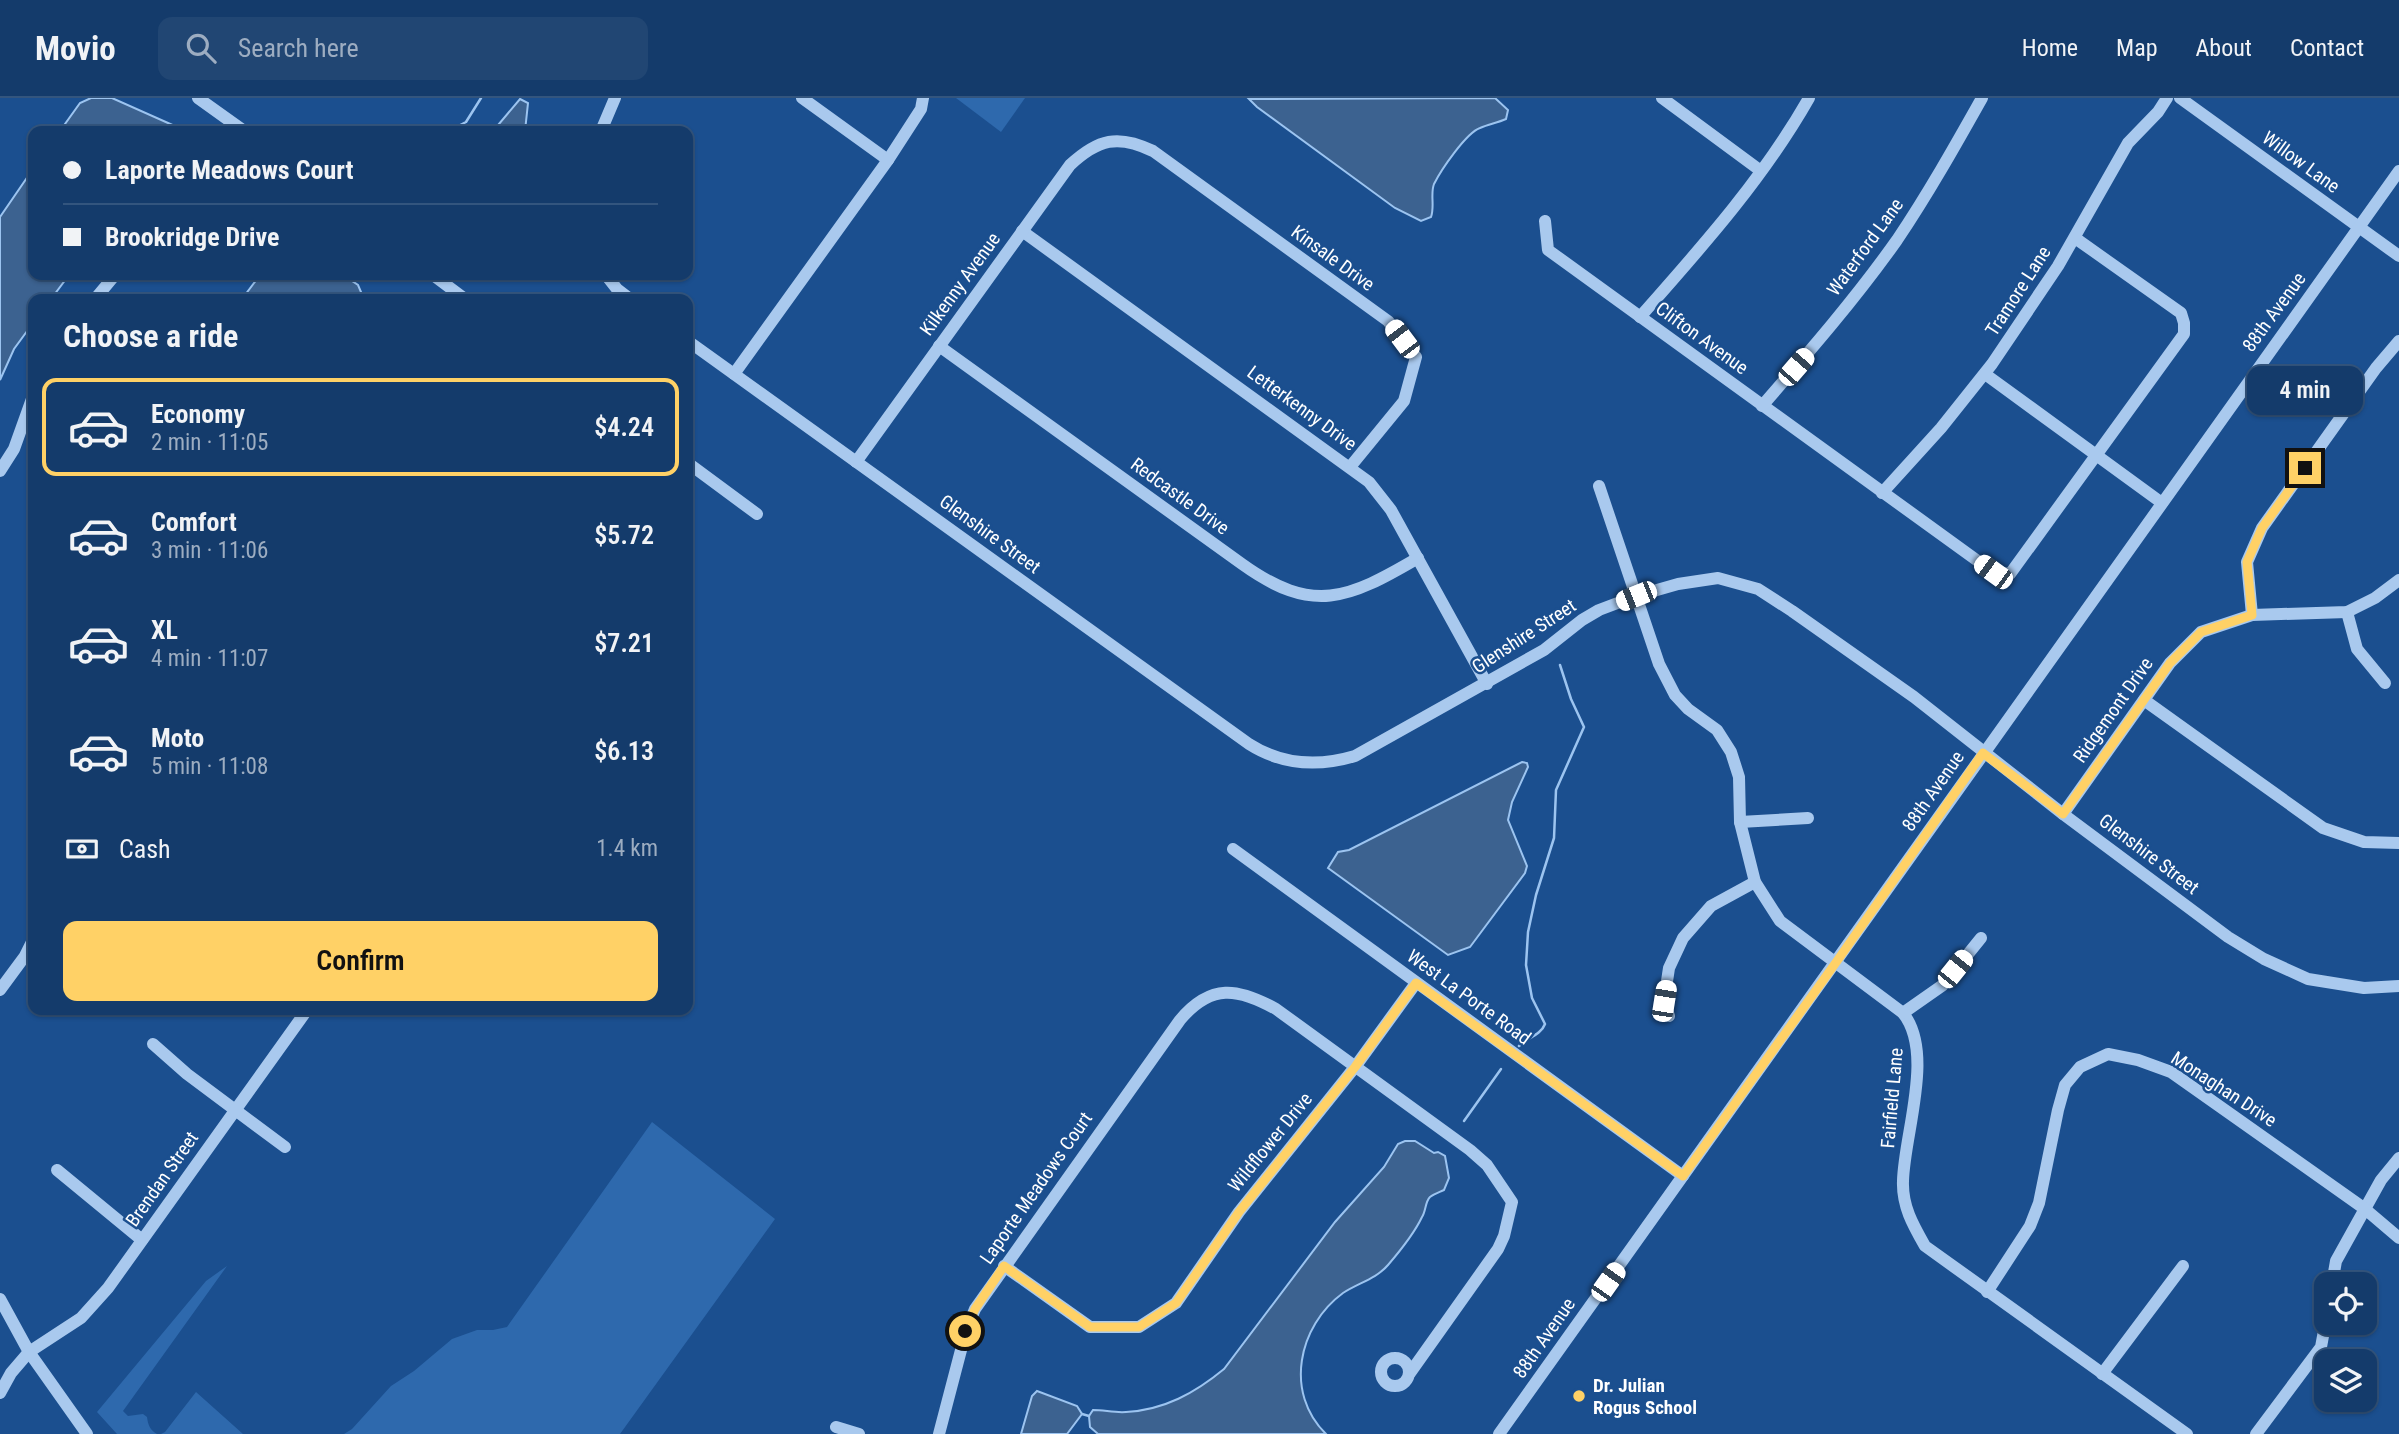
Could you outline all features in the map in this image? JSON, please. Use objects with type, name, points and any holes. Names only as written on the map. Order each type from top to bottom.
[{"type":"street","points":[[198,98],[237,126]]},
{"type":"street","points":[[603,126],[615,98]]},
{"type":"street","points":[[802,98],[888,160]]},
{"type":"street","points":[[734,374],[888,160],[921,109],[923,98]]},
{"type":"street","points":[[1662,98],[1761,171]]},
{"type":"street","points":[[1640,317],[1723,222],[1791,129],[1809,98]]},
{"type":"street","name":"Waterford Lane","points":[[1762,406],[1853,299],[1897,240],[1945,164],[1982,98]]},
{"type":"street","name":"Tramore Lane","points":[[1882,493],[1924,448],[1985,374],[2026,317],[2075,238],[2128,143],[2158,112],[2167,98]]},
{"type":"street","name":"Willow Lane","points":[[2180,98],[2399,256]]},
{"type":"street","name":"Kilkenny Avenue","points":[[856,463],[1070,165],[1086,151],[1107,141]]},
{"type":"street","name":"Kinsale Drive","points":[[1107,141],[1133,142],[1153,151],[1388,321],[1416,357],[1404,401],[1350,467]]},
{"type":"street","name":"88th Avenue","points":[[1499,1434],[2399,171]]},
{"type":"street","name":"Clifton Avenue","points":[[1545,221],[1548,250],[1993,572],[2010,574],[2097,453]]},
{"type":"street","name":"Letterkenny Drive","points":[[1022,231],[1369,482],[1383,498],[1487,684]]},
{"type":"street","points":[[2075,238],[2181,313],[2184,323],[2184,334],[2097,453]]},
{"type":"street","points":[[99,294],[111,280]]},
{"type":"street","points":[[440,280],[458,294]]},
{"type":"street","points":[[611,280],[624,294]]},
{"type":"street","points":[[2252,615],[2247,562],[2262,528],[2376,368],[2399,341]]},
{"type":"street","name":"Glenshire Street","points":[[693,345],[1249,744],[1273,756],[1307,763],[1327,763],[1355,755],[1487,684],[1544,650],[1592,614],[1636,596],[1678,584],[1718,579],[1758,589],[1793,611],[1914,696],[1983,753],[2228,937],[2264,959],[2308,979],[2364,988],[2399,986]]},
{"type":"street","name":"Redcastle Drive","points":[[939,346],[1242,564],[1279,587],[1309,596],[1347,593],[1365,587],[1418,558]]},
{"type":"street","points":[[1985,374],[2097,453],[2162,503]]},
{"type":"street","points":[[0,471],[14,449],[28,410]]},
{"type":"street","points":[[693,467],[757,514]]},
{"type":"street","name":"Fairfield Lane","points":[[1600,486],[1659,664],[1675,695],[1688,709],[1717,730],[1731,752],[1739,777],[1740,822],[1755,882],[1780,921],[1837,961],[1909,1020],[1917,1043],[1916,1090],[1903,1182],[1907,1214],[1925,1246],[2187,1434]]},
{"type":"street","name":"Ridgemont Drive","points":[[2063,814],[2170,663],[2201,632],[2252,615],[2347,612],[2375,598],[2399,580]]},
{"type":"street","points":[[2347,612],[2357,649],[2385,683]]},
{"type":"street","points":[[2144,700],[2323,828],[2364,842],[2399,843]]},
{"type":"street","points":[[1740,822],[1808,818]]},
{"type":"street","name":"West La Porte Road","points":[[1233,849],[1683,1176]]},
{"type":"street","points":[[1669,1016],[1664,1001],[1669,968],[1683,938],[1711,906],[1755,882]]},
{"type":"street","points":[[1903,1013],[1943,985],[1981,938]]},
{"type":"street","points":[[0,989],[28,950]]},
{"type":"street","name":"Wildflower Drive","points":[[1004,1266],[1090,1327],[1139,1327],[1176,1303],[1239,1212],[1355,1067],[1416,983]]},
{"type":"street","name":"Laporte Meadows Court","points":[[939,1434],[969,1322],[975,1309],[1180,1020],[1194,1006],[1215,994],[1238,992],[1257,998],[1355,1067]]},
{"type":"street","name":"Brendan Street","points":[[0,1393],[11,1373],[29,1352],[81,1318],[108,1288],[303,1015]]},
{"type":"street","points":[[153,1044],[187,1074],[285,1147]]},
{"type":"street","name":"Monaghan Drive","points":[[1987,1292],[2030,1226],[2039,1203],[2057,1110],[2065,1085],[2080,1067],[2108,1054],[2138,1060],[2171,1072],[2365,1209],[2399,1238]]},
{"type":"street","points":[[1355,1067],[1470,1150],[1487,1165],[1512,1202],[1498,1249],[1410,1373]]},
{"type":"street","points":[[2334,1272],[2336,1261],[2381,1180],[2399,1158]]},
{"type":"street","points":[[57,1170],[142,1240]]},
{"type":"street","points":[[2102,1374],[2183,1266]]},
{"type":"street","points":[[1,1303],[29,1352],[87,1434]]},
{"type":"street","points":[[2256,1434],[2321,1347],[2323,1335]]},
{"type":"street","points":[[836,1427],[859,1434]]},
{"type":"shaded area","points":[[91,98],[112,98],[175,126],[64,126],[80,103]]},
{"type":"shaded area","points":[[956,98],[1025,98],[1001,132]]},
{"type":"shaded area","points":[[1495,98],[1508,110],[1506,119],[1474,131],[1461,144],[1434,184],[1431,217],[1421,221],[1395,208],[1249,99]]},
{"type":"shaded area","points":[[520,99],[528,103],[526,126],[497,126]]},
{"type":"shaded area","points":[[28,176],[28,280],[65,280],[55,294],[28,294],[28,330],[14,349],[0,380],[0,217]]},
{"type":"shaded area","points":[[256,280],[350,280],[358,285],[362,294],[246,294]]},
{"type":"shaded area","points":[[1522,762],[1527,763],[1528,767],[1512,802],[1508,820],[1527,866],[1525,873],[1470,947],[1448,955],[1328,868],[1338,852],[1349,850]]},
{"type":"shaded area","points":[[652,1122],[775,1219],[620,1434],[344,1434],[352,1429],[391,1386],[414,1371],[452,1339],[477,1330],[507,1327]]},
{"type":"shaded area","points":[[1415,1141],[1434,1153],[1445,1156],[1449,1178],[1444,1190],[1428,1199],[1415,1230],[1388,1265],[1343,1293],[1315,1323],[1302,1360],[1301,1380],[1313,1418],[1326,1434],[1098,1434],[1090,1427],[1089,1416],[1093,1410],[1140,1411],[1166,1404],[1202,1386],[1224,1369],[1335,1222],[1384,1167],[1398,1144]]},
{"type":"shaded area","points":[[227,1266],[123,1411],[128,1416],[143,1414],[157,1434],[117,1434],[97,1412],[206,1281]]},
{"type":"shaded area","points":[[1037,1391],[1077,1406],[1082,1414],[1067,1434],[1021,1434],[1032,1396]]},
{"type":"shaded area","points":[[196,1392],[243,1434],[161,1434]]},
{"type":"waterway","points":[[458,126],[466,122],[481,98]]},
{"type":"waterway","points":[[1519,1046],[1540,1031],[1545,1024],[1532,998],[1526,965],[1528,932],[1536,895],[1554,838],[1556,790],[1584,727],[1560,665]]},
{"type":"waterway","points":[[1464,1121],[1501,1069]]},
{"type":"waterway","points":[[1082,1414],[1089,1416]]},
{"type":"place","name":"Dr. Julian Rogus School","points":[[1579,1396]]},
{"type":"route","points":[[965,1331],[975,1309],[1004,1266],[1090,1327],[1139,1327],[1176,1303],[1239,1212],[1355,1067],[1416,983],[1683,1176],[1983,753],[2063,814],[2170,663],[2201,632],[2252,615],[2247,562],[2262,528],[2305,468]]}]
